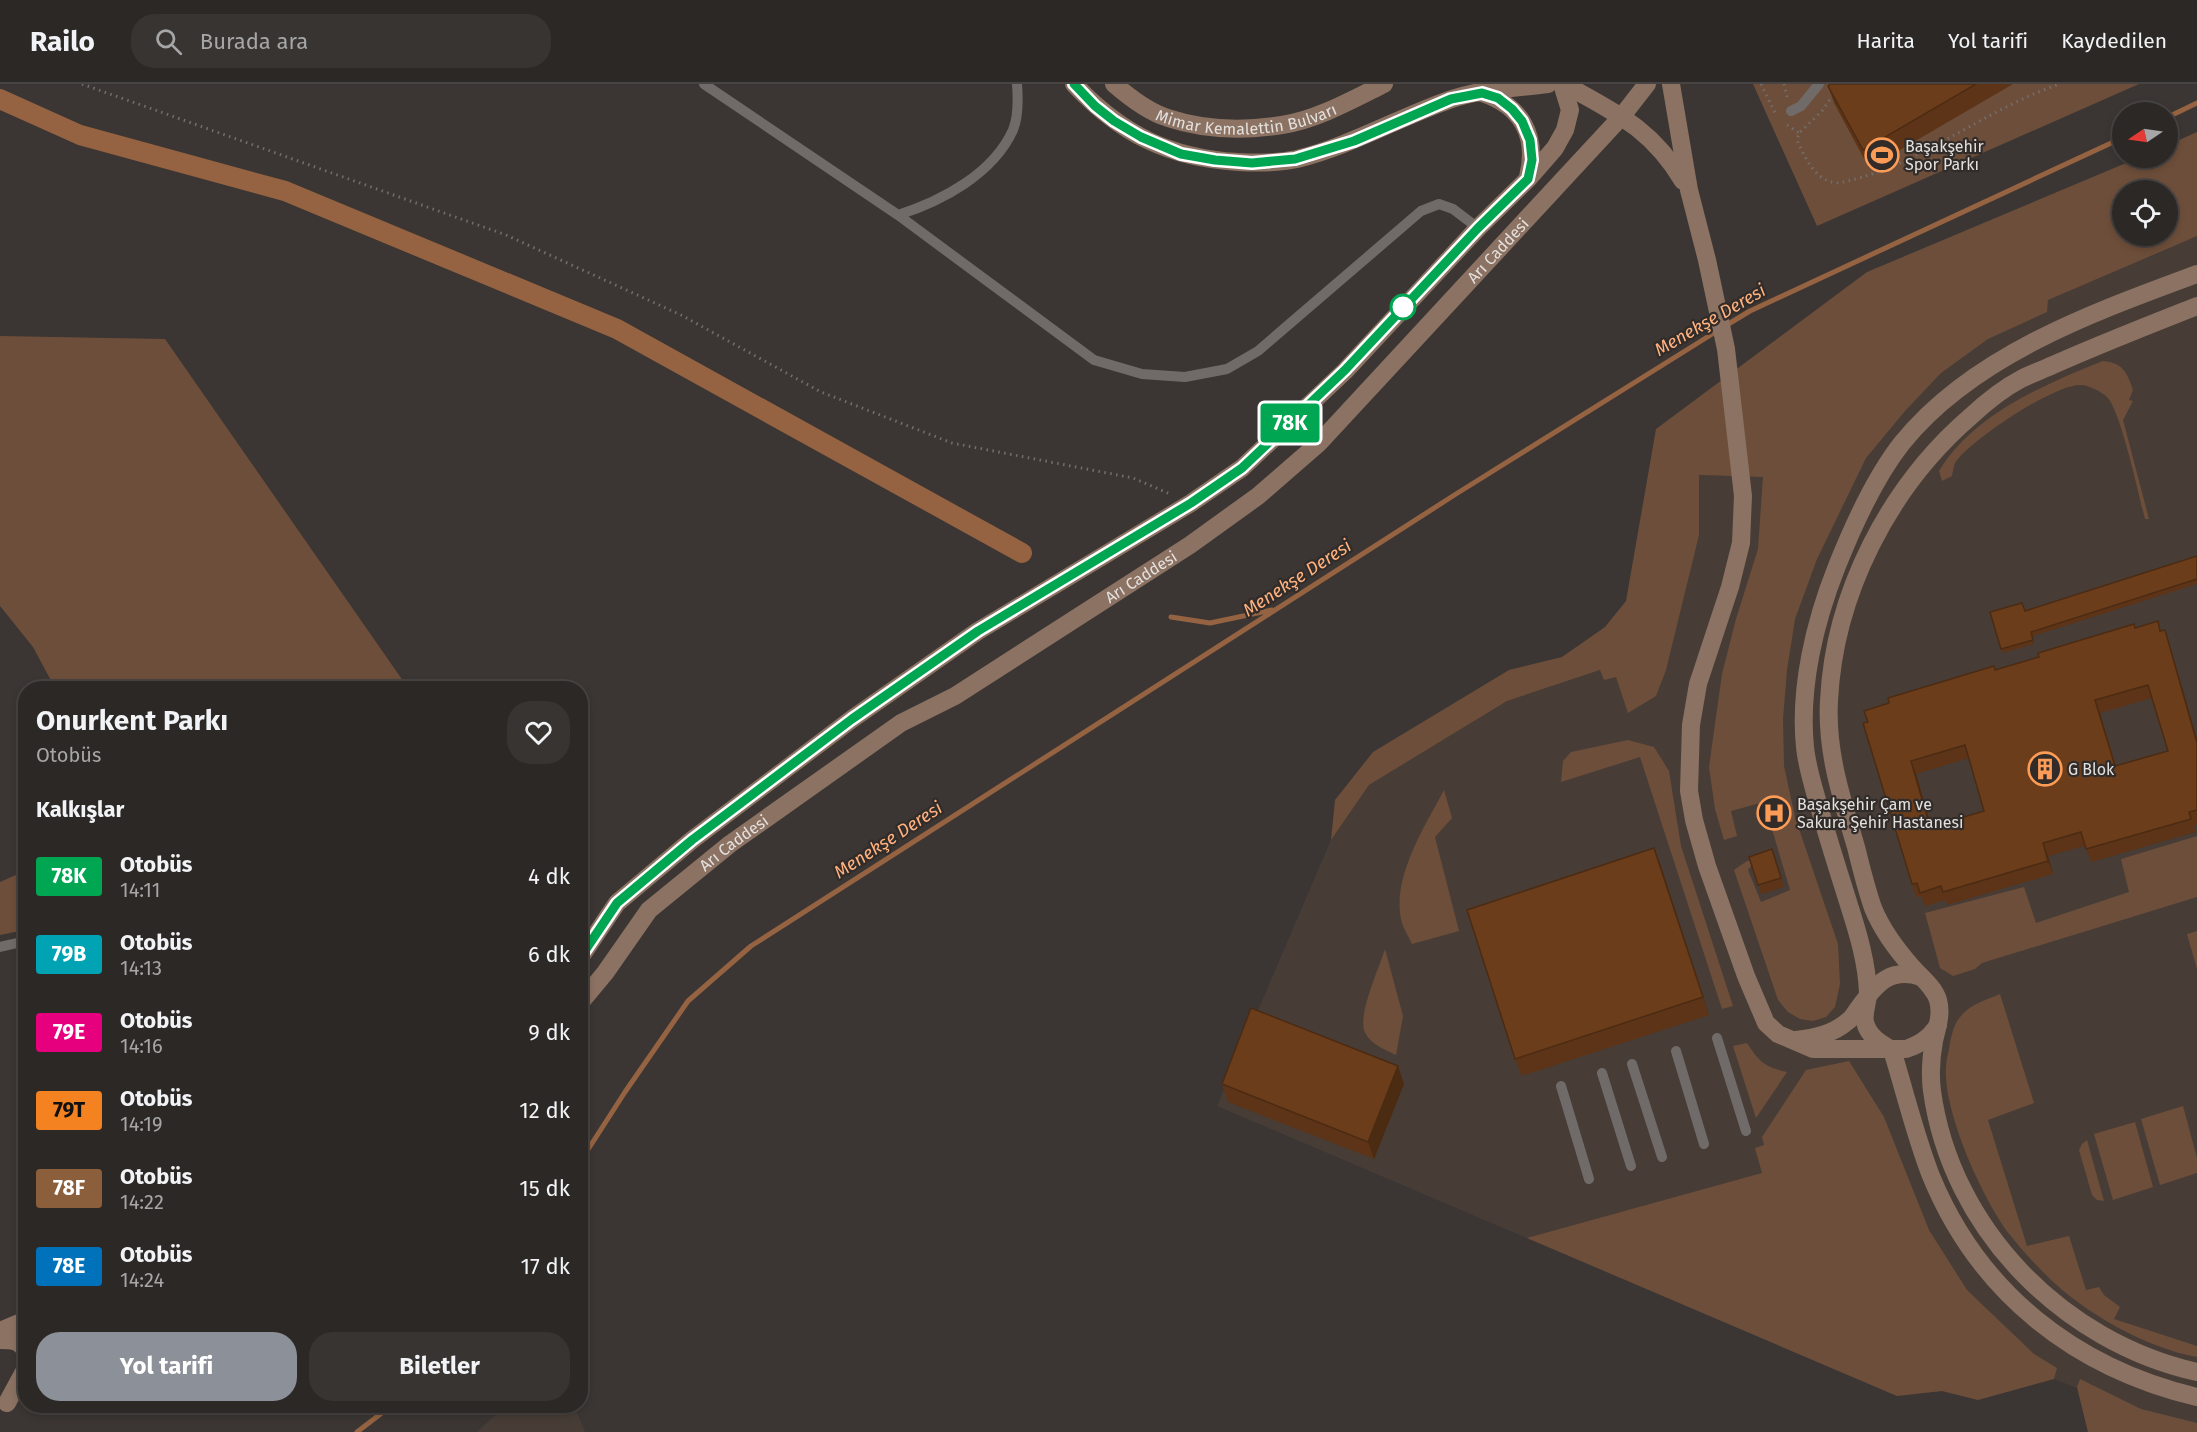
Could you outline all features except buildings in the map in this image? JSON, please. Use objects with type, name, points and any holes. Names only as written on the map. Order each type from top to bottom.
[{"type":"street","points":[[1074,84],[1095,106],[1114,121],[1141,137],[1181,154],[1252,163],[1295,159],[1354,141],[1451,99],[1548,84]]},
{"type":"street","name":"Mimar Kemalettin Bulvarı","points":[[1114,84],[1134,100],[1166,118],[1218,129],[1282,125],[1332,109],[1384,84]]},
{"type":"street","name":"Arı Caddesi","points":[[588,946],[617,903],[692,840],[843,726],[978,631],[1191,503],[1242,468],[1336,379],[1555,148],[1565,130],[1570,110],[1563,84]]},
{"type":"street","points":[[1563,84],[1622,116],[1644,132],[1670,159],[1689,190]]},
{"type":"street","name":"Arı Caddesi","points":[[588,993],[649,910],[730,844],[901,723],[955,696],[1190,545],[1258,495],[1319,443],[1622,116],[1647,84]]},
{"type":"street","points":[[1671,84],[1689,190],[1726,349],[1743,496],[1741,543],[1730,587],[1698,684],[1691,725],[1689,791],[1694,820],[1707,866],[1746,976],[1766,1023],[1778,1034],[1813,1049],[1892,1050],[1918,1045],[1929,1037],[1939,1023]]},
{"type":"street","points":[[1482,93],[1498,98],[1522,121],[1530,140],[1532,160],[1528,179]]},
{"type":"street","points":[[2197,274],[2123,301],[2070,324],[2018,351],[1944,400],[1901,444],[1884,469],[1843,550],[1827,589],[1815,631],[1804,715],[1805,747],[1812,784],[1857,932],[1868,995],[1864,1011],[1865,1023],[1871,1035],[1892,1050],[1923,1152],[1940,1196],[1965,1242],[1987,1270],[2030,1316],[2062,1339],[2096,1360],[2139,1380],[2197,1397]]},
{"type":"street","points":[[2197,306],[2080,352],[2020,380],[1993,398],[1948,436],[1911,481],[1889,514],[1854,585],[1839,629],[1829,714],[1833,766],[1874,910],[1889,940],[1932,988],[1938,1000],[1940,1013],[1932,1059],[1932,1080],[1939,1124],[1959,1178],[1978,1216],[1995,1241],[2041,1293],[2095,1333],[2148,1357],[2197,1372]]},
{"type":"street","points":[[1790,1041],[1829,1034],[1849,1021],[1878,984],[1898,974],[1922,977]]},
{"type":"street","points":[[0,1331],[18,1323]]},
{"type":"street","points":[[0,1340],[18,1342]]},
{"type":"street","points":[[4,1406],[18,1382]]},
{"type":"street","points":[[4,1406],[18,1398]]},
{"type":"lane","points":[[704,84],[898,215],[1094,360],[1142,374],[1185,377],[1227,369],[1258,351],[1421,211],[1439,204],[1453,209],[1478,228]]},
{"type":"lane","points":[[898,215],[926,206],[964,183],[999,153],[1014,128],[1017,84]]},
{"type":"lane","points":[[1791,111],[1801,106],[1819,84]]},
{"type":"lane","points":[[0,946],[18,943]]},
{"type":"lane","points":[[1717,1038],[1746,1131]]},
{"type":"lane","points":[[1676,1051],[1704,1144]]},
{"type":"lane","points":[[1632,1064],[1662,1157]]},
{"type":"lane","points":[[1602,1073],[1631,1166]]},
{"type":"lane","points":[[1561,1086],[1589,1179]]},
{"type":"path","points":[[82,84],[506,235],[681,315],[821,392],[952,443],[1133,478],[1191,503]]},
{"type":"path","points":[[1835,93],[1822,111],[1798,133],[1797,140],[1816,174],[1839,183],[1879,171],[1951,138],[2036,92],[2060,84]]},
{"type":"shaded area","name":"Başakşehir Spor Parkı","points":[[1753,84],[2139,84],[1817,226]]},
{"type":"shaded area","points":[[2197,132],[2197,236],[2178,244],[2178,180],[2112,180],[2112,246],[2174,246],[2048,300],[2047,312],[1988,339],[1941,373],[1905,411],[1866,458],[1817,559],[1795,619],[1787,670],[1783,719],[1784,766],[1795,817],[1838,944],[1840,984],[1835,1007],[1826,1017],[1813,1021],[1800,1019],[1788,1012],[1778,1000],[1734,870],[1747,861],[1756,860],[1748,870],[1761,902],[1790,890],[1764,802],[1731,811],[1737,836],[1724,840],[1715,809],[1709,767],[1722,674],[1758,549],[1763,477],[1699,475],[1699,535],[1666,670],[1656,696],[1628,713],[1616,677],[1604,680],[1600,670],[1507,701],[1369,785],[1331,840],[1335,800],[1373,752],[1509,670],[1562,657],[1605,627],[1626,601],[1656,429],[1867,272],[2114,168],[2178,168],[2178,141]]},
{"type":"shaded area","name":"Başakşehir Çam ve Sakura Şehir Hastanesi","points":[[2197,201],[2197,1432],[2088,1432],[2077,1388],[2054,1379],[1978,1400],[1942,1391],[1897,1396],[1217,1106],[1331,840],[1369,785],[1507,701],[1600,670],[1699,475],[1763,477],[2112,243],[2112,246],[2178,246],[2178,224]]},
{"type":"shaded area","points":[[0,336],[165,339],[403,681],[51,681],[33,647],[0,606]]},
{"type":"shaded area","points":[[2103,361],[2120,366],[2129,378],[2133,390],[2129,400],[2133,401],[2123,420],[2149,519],[2145,519],[2124,436],[2112,405],[2102,393],[2082,385],[2054,393],[1995,428],[1963,453],[1955,463],[1952,476],[1942,481],[1939,471],[1954,451],[1990,417],[2034,391]]},
{"type":"shaded area","points":[[1628,740],[1654,747],[1669,771],[1681,846],[1733,1006],[1722,1009],[1640,757],[1561,782],[1563,761],[1571,752]]},
{"type":"shaded area","points":[[1444,790],[1452,818],[1435,837],[1459,931],[1412,944],[1402,923],[1401,889],[1411,854]]},
{"type":"shaded area","points":[[2197,836],[2197,897],[1982,963],[1975,969],[1953,976],[1940,968],[1925,913],[2024,887],[2036,923],[2129,892],[2121,859]]},
{"type":"shaded area","points":[[18,874],[18,931],[0,935],[0,882]]},
{"type":"shaded area","points":[[2197,931],[2197,969],[2187,934]]},
{"type":"shaded area","points":[[1385,949],[1403,1016],[1396,1055],[1373,1042],[1366,1035],[1363,1022],[1370,990]]},
{"type":"shaded area","points":[[2000,994],[2034,1103],[1988,1120],[2027,1246],[2069,1236],[2086,1290],[2099,1287],[2104,1295],[2120,1307],[2114,1319],[2197,1346],[2197,1357],[2157,1346],[2137,1337],[2116,1327],[2078,1303],[2023,1251],[1999,1220],[1988,1200],[1958,1131],[1947,1086],[1946,1065],[1954,1027],[1958,1020],[1974,1005]]},
{"type":"shaded area","points":[[1747,1043],[1763,1063],[1787,1072],[1756,1118],[1733,1046]]},
{"type":"shaded area","points":[[1849,1061],[1884,1117],[1929,1230],[1967,1290],[2034,1354],[2057,1368],[2054,1379],[1978,1400],[1942,1391],[1897,1396],[1527,1238],[1762,1173],[1755,1148],[1764,1145],[1762,1137],[1806,1070]]},
{"type":"shaded area","points":[[2183,1106],[2197,1158],[2197,1173],[2160,1185],[2141,1119]]},
{"type":"shaded area","points":[[2135,1122],[2153,1187],[2113,1200],[2094,1134]]},
{"type":"shaded area","points":[[2087,1140],[2104,1201],[2097,1200],[2092,1195],[2079,1150]]},
{"type":"shaded area","points":[[2080,1379],[2141,1409],[2197,1423],[2197,1432],[2088,1432],[2077,1387]]},
{"type":"shaded area","points":[[497,1413],[577,1413],[585,1432],[477,1432]]},
{"type":"waterway","points":[[0,99],[80,135],[285,191],[617,329],[1022,553]]},
{"type":"waterway","name":"Menekşe Deresi","points":[[2178,112],[2197,103]]},
{"type":"waterway","name":"Menekşe Deresi","points":[[1725,326],[1750,311],[2112,143]]},
{"type":"waterway","name":"Menekşe Deresi","points":[[588,1150],[688,1001],[751,946],[1456,494],[1717,331]]},
{"type":"waterway","points":[[1171,617],[1210,623],[1272,610]]},
{"type":"waterway","name":"Menekşe Deresi","points":[[357,1432],[382,1413]]},
{"type":"bus line","name":"78K","points":[[588,946],[617,903],[692,840],[852,719],[978,631],[1191,503],[1242,468],[1345,370],[1478,228],[1528,179],[1532,160],[1530,140],[1522,121],[1498,98],[1482,93],[1451,99],[1354,141],[1295,159],[1252,163],[1181,154],[1141,137],[1114,121],[1095,106],[1074,84]]},
{"type":"place","name":"Başakşehir Spor Parkı","points":[[1882,155]]},
{"type":"place","name":"G Blok","points":[[2045,769]]},
{"type":"place","name":"Başakşehir Çam ve Sakura Şehir Hastanesi","points":[[1774,813]]}]
